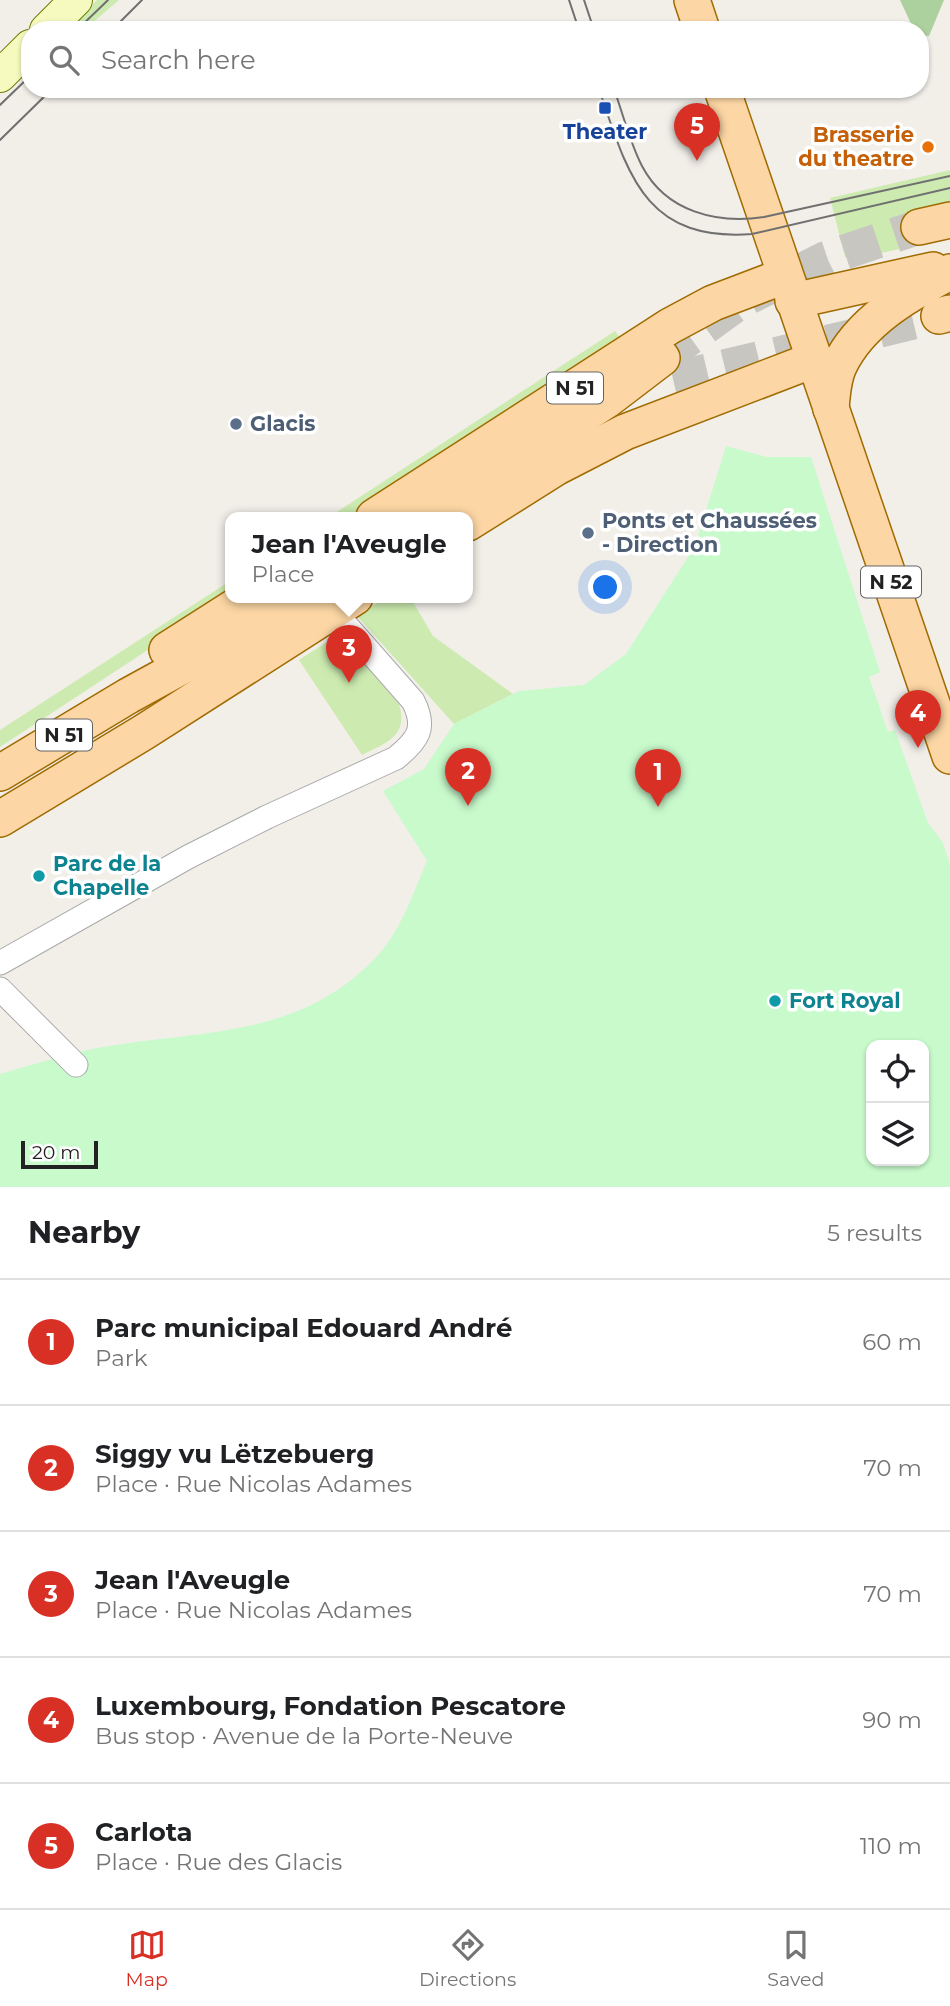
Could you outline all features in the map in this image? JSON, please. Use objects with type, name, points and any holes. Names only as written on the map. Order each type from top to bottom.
[{"type":"main road","points":[[692,0],[699,21]]},
{"type":"main road","name":"N 52","points":[[725,98],[950,756]]},
{"type":"main road","points":[[831,409],[838,367],[858,337],[889,308],[950,269]]},
{"type":"main road","name":"N 51","points":[[382,512],[670,326],[713,303],[789,288],[950,269]]},
{"type":"main road","points":[[473,520],[558,467],[625,432],[813,360]]},
{"type":"main road","name":"N 51","points":[[434,512],[607,400],[667,368]]},
{"type":"main road","name":"N 51","points":[[0,773],[128,696],[256,610],[280,603]]},
{"type":"main road","name":"N 51","points":[[0,819],[144,732],[344,604]]},
{"type":"main road","name":"N 51","points":[[0,819],[256,610]]},
{"type":"street","points":[[55,21],[76,0]]},
{"type":"street","points":[[0,76],[21,55]]},
{"type":"street","points":[[0,963],[188,857],[267,817],[397,758],[415,743],[420,728],[420,713],[414,701],[344,604]]},
{"type":"street","points":[[0,989],[76,1065]]},
{"type":"green space","points":[[97,0],[119,0],[94,21],[75,21]]},
{"type":"green space","points":[[900,0],[944,0],[929,36],[929,21],[910,21]]},
{"type":"green space","points":[[950,170],[950,206],[926,243],[864,257],[845,257],[830,198]]},
{"type":"green space","points":[[615,331],[624,342],[362,512],[337,512]]},
{"type":"green space","points":[[726,446],[767,457],[811,457],[880,672],[869,677],[888,732],[895,730],[928,823],[943,843],[950,865],[950,1187],[0,1187],[0,1074],[97,1048],[211,1033],[282,1017],[316,1003],[348,983],[386,945],[400,923],[427,861],[383,791],[424,769],[454,724],[519,691],[584,685],[626,654],[695,546]]},
{"type":"green space","points":[[225,584],[225,599],[0,747],[0,730]]},
{"type":"green space","points":[[377,603],[414,603],[433,636],[513,694],[454,724],[357,616]]},
{"type":"green space","points":[[336,636],[341,637],[399,704],[401,724],[398,731],[387,742],[362,755],[299,660]]},
{"type":"tunnel","points":[[662,358],[741,301],[827,258],[919,227]]},
{"type":"tunnel","points":[[673,379],[939,316]]},
{"type":"tram line","points":[[86,21],[108,0]]},
{"type":"tram line","points":[[121,21],[142,0]]},
{"type":"tram line","points":[[569,0],[576,21]]},
{"type":"tram line","points":[[584,0],[591,21]]},
{"type":"tram line","points":[[0,105],[21,85]]},
{"type":"tram line","points":[[0,140],[43,98]]},
{"type":"tram line","points":[[602,98],[620,149],[646,196],[664,214],[687,227],[716,234],[752,234],[950,188]]},
{"type":"tram line","points":[[617,98],[634,148],[652,182],[679,204],[711,216],[746,219],[764,217],[950,176]]},
{"type":"place","name":"Theater","points":[[605,108]]},
{"type":"place","name":"Brasserie du theatre","points":[[928,147]]},
{"type":"place","name":"Carlota","points":[[697,161]]},
{"type":"place","name":"Glacis","points":[[236,424]]},
{"type":"place","name":"Ponts et Chaussées - Direction","points":[[588,533]]},
{"type":"place","name":"Jean l'Aveugle","points":[[349,683]]},
{"type":"place","name":"Luxembourg, Fondation Pescatore","points":[[918,748]]},
{"type":"place","name":"Siggy vu Lëtzebuerg","points":[[468,806]]},
{"type":"place","name":"Parc municipal Edouard André","points":[[658,807]]},
{"type":"place","name":"Parc de la Chapelle","points":[[39,876]]},
{"type":"place","name":"Fort Royal","points":[[775,1001]]}]
